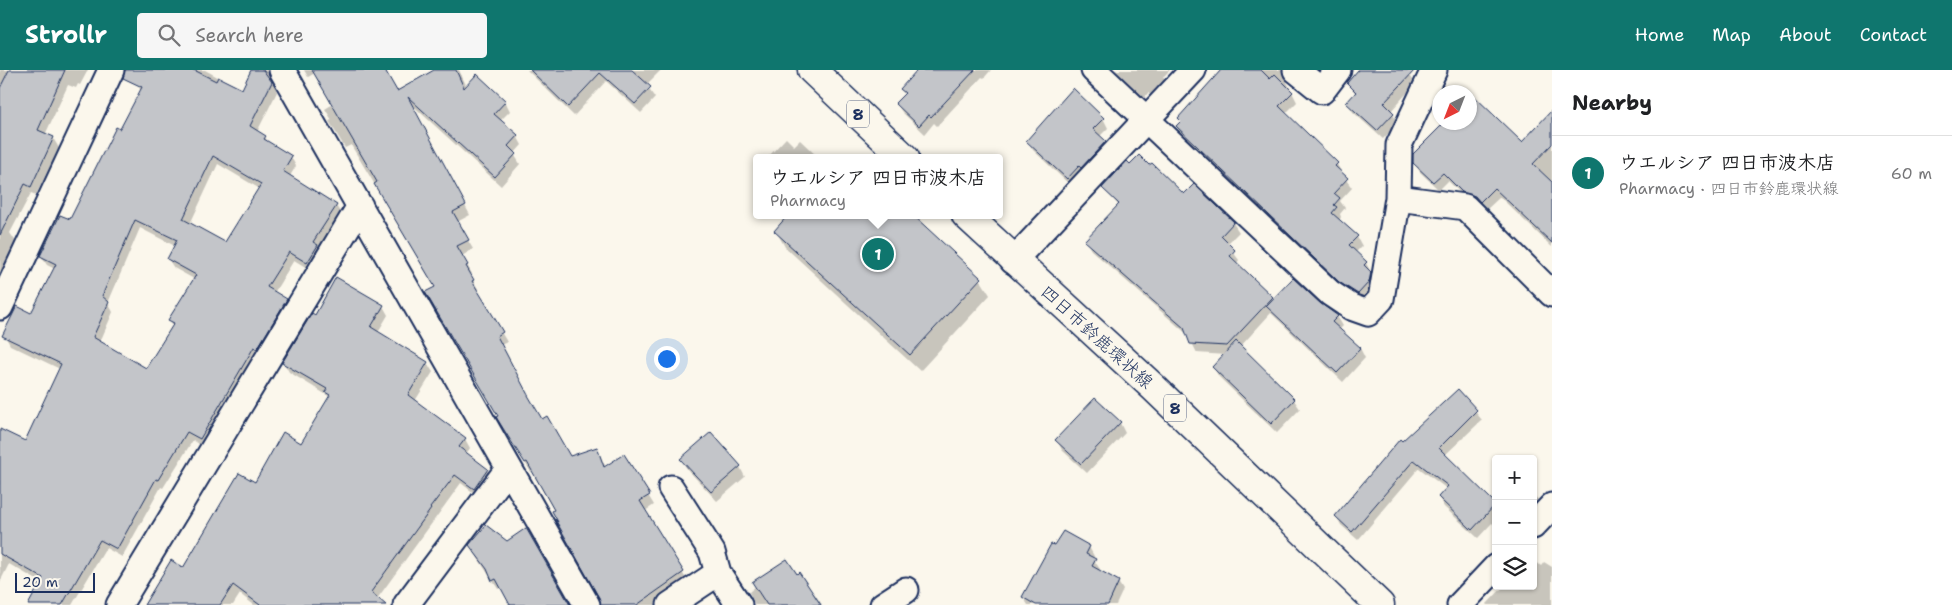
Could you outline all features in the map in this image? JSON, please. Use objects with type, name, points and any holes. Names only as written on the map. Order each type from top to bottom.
[{"type":"main road","name":"8","points":[[812,70],[901,154]]},
{"type":"main road","name":"四日市鈴鹿環状線","points":[[970,219],[1152,387],[1380,605]]},
{"type":"street","points":[[0,307],[111,70]]},
{"type":"street","points":[[282,70],[587,605]]},
{"type":"street","points":[[1094,70],[1147,118],[1330,293],[1351,307],[1368,313],[1381,298],[1398,198],[1399,145],[1434,70]]},
{"type":"street","points":[[1014,261],[1193,70]]},
{"type":"street","points":[[1296,70],[1322,91],[1338,70]]},
{"type":"street","points":[[1398,198],[1465,207],[1552,294]]},
{"type":"street","points":[[119,605],[360,206]]},
{"type":"street","points":[[406,605],[508,469]]},
{"type":"street","points":[[671,488],[712,552],[718,573],[739,605]]},
{"type":"street","points":[[1537,522],[1552,506]]},
{"type":"street","points":[[1460,605],[1492,570]]},
{"type":"street","points":[[670,605],[718,573]]},
{"type":"street","points":[[883,605],[906,590]]},
{"type":"building","points":[[9,70],[65,70],[38,130],[54,137],[31,187],[25,184],[0,235],[0,88]]},
{"type":"building","points":[[125,70],[194,70],[216,81],[218,77],[242,89],[251,70],[263,70],[272,82],[250,126],[266,136],[264,139],[292,156],[283,171],[337,205],[313,242],[318,245],[307,263],[289,252],[267,287],[287,299],[257,349],[254,347],[200,439],[187,432],[158,480],[156,479],[117,549],[100,540],[62,605],[28,605],[43,578],[0,554],[0,429],[25,441],[61,364],[2,336],[17,306],[31,313],[56,264],[40,256],[60,215],[70,219],[116,127],[120,129],[142,87],[123,78]],"holes":[[[213,156],[261,184],[225,242],[183,219]],[[135,220],[177,240],[167,259],[196,275],[168,320],[174,323],[146,368],[93,337],[109,302],[102,296]]]},
{"type":"building","points":[[312,70],[385,70],[397,91],[434,70],[456,70],[464,88],[477,74],[506,101],[494,114],[518,135],[508,146],[516,154],[495,177],[408,97],[466,205],[453,212],[469,240],[457,246],[468,265],[466,266],[474,280],[472,281],[503,332],[497,336],[542,419],[547,416],[570,456],[597,447],[604,467],[624,454],[650,495],[640,501],[684,572],[637,605],[601,605],[599,598],[555,519],[558,522],[552,511],[554,510],[527,462],[525,463],[496,417],[498,416],[425,292],[435,287],[374,184],[377,182]]},
{"type":"building","points":[[530,70],[632,70],[651,87],[635,104],[600,73],[568,107]]},
{"type":"building","points":[[917,70],[975,70],[931,117],[929,115],[919,126],[895,103],[905,93],[900,89]]},
{"type":"building","points":[[1221,70],[1261,70],[1270,79],[1275,74],[1293,92],[1279,106],[1338,163],[1335,166],[1348,178],[1334,193],[1340,198],[1334,205],[1337,207],[1332,213],[1358,236],[1349,245],[1367,262],[1364,265],[1371,272],[1369,282],[1358,294],[1339,282],[1176,126],[1181,121],[1178,118]]},
{"type":"building","points":[[1358,70],[1415,70],[1384,103],[1394,113],[1377,131],[1346,103],[1356,92],[1347,83]]},
{"type":"building","points":[[1073,88],[1104,118],[1093,129],[1106,141],[1081,168],[1079,166],[1067,179],[1026,141]]},
{"type":"building","points":[[1477,99],[1522,142],[1552,110],[1552,144],[1533,164],[1552,182],[1552,243],[1494,188],[1480,202],[1475,196],[1462,192],[1443,173],[1433,182],[1413,163],[1413,154],[1437,130],[1477,130]]},
{"type":"building","points":[[1139,155],[1149,165],[1152,163],[1184,194],[1194,184],[1234,222],[1221,236],[1235,250],[1230,256],[1273,297],[1227,346],[1190,344],[1184,328],[1084,241],[1119,204],[1102,188],[1127,161],[1130,164]]},
{"type":"building","points":[[784,219],[917,219],[981,278],[910,355],[774,231]]},
{"type":"building","points":[[336,277],[384,305],[371,327],[428,362],[408,395],[466,438],[459,447],[488,469],[474,489],[455,475],[430,508],[371,592],[386,605],[260,605],[233,585],[220,605],[144,605],[171,560],[183,568],[239,473],[255,482],[283,432],[301,443],[330,395],[325,392],[327,389],[282,363],[312,313],[315,315]]},
{"type":"building","points":[[1293,278],[1320,303],[1338,316],[1332,322],[1361,348],[1337,373],[1266,306]]},
{"type":"building","points":[[1236,341],[1295,399],[1271,424],[1212,367]]},
{"type":"building","points":[[1458,389],[1477,410],[1439,448],[1492,500],[1492,508],[1472,530],[1438,497],[1448,486],[1414,460],[1352,532],[1335,516],[1400,439],[1402,441]]},
{"type":"building","points":[[1095,398],[1121,422],[1081,464],[1055,440]]},
{"type":"building","points":[[711,432],[741,466],[711,492],[680,459]]},
{"type":"building","points":[[486,525],[507,541],[526,528],[570,605],[510,605],[496,579],[492,581],[487,569],[469,545]]},
{"type":"building","points":[[1063,531],[1090,546],[1086,554],[1096,559],[1092,566],[1119,581],[1108,605],[1036,605],[1022,597],[1051,544],[1054,545]]},
{"type":"building","points":[[787,559],[797,574],[799,572],[821,605],[767,605],[752,582]]},
{"type":"place","name":"ウエルシア 四日市波木店","points":[[878,254]]}]
